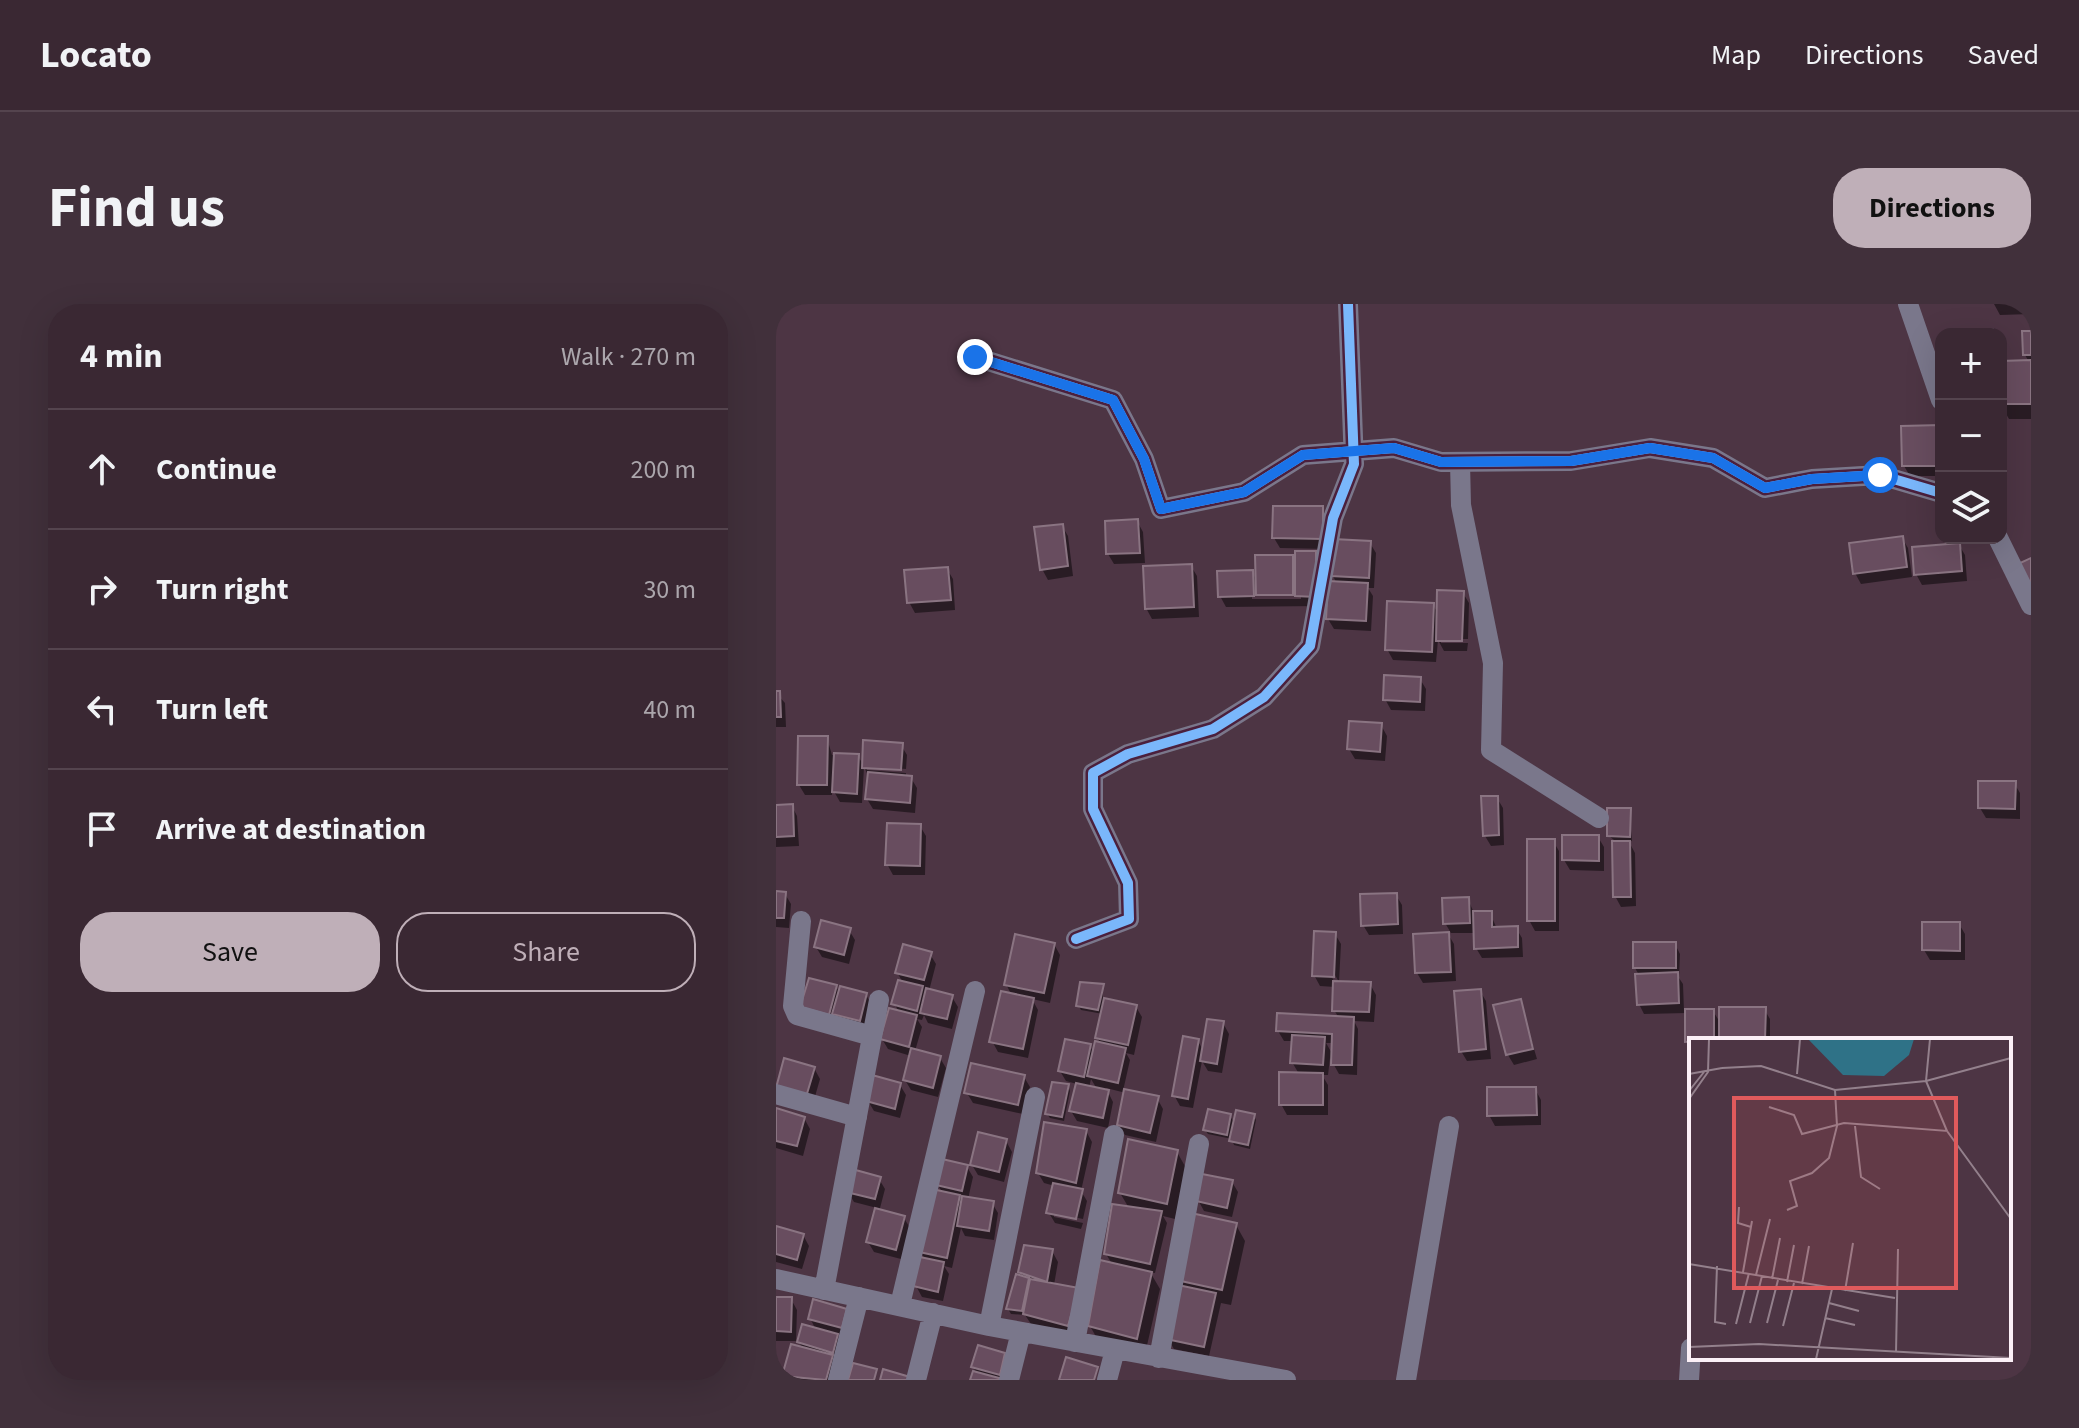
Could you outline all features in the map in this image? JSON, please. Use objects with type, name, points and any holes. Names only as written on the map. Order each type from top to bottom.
[{"type":"street","points":[[1076,939],[1129,919],[1128,883],[1093,809],[1093,773],[1128,754],[1213,729],[1264,697],[1310,646],[1333,518],[1354,464],[1348,304]]},
{"type":"street","points":[[1908,304],[1935,383]]},
{"type":"street","points":[[975,357],[1113,400],[1144,459],[1161,509],[1244,492],[1303,455],[1394,448],[1441,462],[1571,461],[1650,448],[1713,458],[1765,488],[1812,479],[1880,475],[1935,491]]},
{"type":"street","points":[[1460,462],[1461,505],[1493,663],[1491,750],[1599,818]]},
{"type":"street","points":[[2001,544],[2031,605]]},
{"type":"street","points":[[801,921],[793,1006],[797,1015],[872,1036]]},
{"type":"street","points":[[900,1305],[975,991]]},
{"type":"street","points":[[824,1290],[879,1000]]},
{"type":"street","points":[[776,1094],[857,1117]]},
{"type":"street","points":[[989,1326],[1035,1097]]},
{"type":"street","points":[[1406,1380],[1449,1126]]},
{"type":"street","points":[[1075,1342],[1114,1135]]},
{"type":"street","points":[[1159,1358],[1199,1144]]},
{"type":"street","points":[[776,1279],[989,1326],[1286,1380]]},
{"type":"street","points":[[838,1380],[859,1297]]},
{"type":"street","points":[[916,1380],[933,1313]]},
{"type":"street","points":[[1009,1380],[1021,1332]]},
{"type":"street","points":[[1107,1380],[1115,1350]]},
{"type":"street","points":[[1689,1380],[1690,1360]]},
{"type":"building","points":[[2022,331],[2031,331],[2031,355],[2023,355]]},
{"type":"building","points":[[2031,360],[2031,404],[2007,404],[2007,361]]},
{"type":"building","points":[[1935,425],[1935,466],[1902,466],[1901,426]]},
{"type":"building","points":[[1273,506],[1323,506],[1323,539],[1272,538]]},
{"type":"building","points":[[1138,519],[1140,553],[1106,554],[1105,521]]},
{"type":"building","points":[[1063,524],[1068,566],[1040,570],[1034,527]]},
{"type":"building","points":[[1903,536],[1907,567],[1853,574],[1849,543]]},
{"type":"building","points":[[1333,539],[1371,541],[1369,578],[1331,576]]},
{"type":"building","points":[[1960,544],[1962,571],[1914,575],[1912,547]]},
{"type":"building","points":[[1295,551],[1316,551],[1316,597],[1295,596]]},
{"type":"building","points":[[1255,555],[1293,555],[1293,595],[1256,595]]},
{"type":"building","points":[[2031,558],[2031,586],[2018,564]]},
{"type":"building","points":[[1192,564],[1194,607],[1145,609],[1143,566]]},
{"type":"building","points":[[948,567],[951,600],[907,603],[904,570]]},
{"type":"building","points":[[1253,570],[1254,596],[1218,597],[1217,571]]},
{"type":"building","points":[[1328,581],[1368,583],[1366,621],[1326,619]]},
{"type":"building","points":[[1437,590],[1464,591],[1462,641],[1436,641]]},
{"type":"building","points":[[1387,601],[1434,603],[1432,652],[1385,650]]},
{"type":"building","points":[[1384,675],[1421,677],[1420,702],[1383,700]]},
{"type":"building","points":[[776,691],[780,691],[781,717],[776,717]]},
{"type":"building","points":[[1349,721],[1382,723],[1380,752],[1347,749]]},
{"type":"building","points":[[798,736],[828,736],[827,785],[797,785]]},
{"type":"building","points":[[863,740],[903,743],[901,770],[862,768]]},
{"type":"building","points":[[834,753],[859,754],[857,794],[832,792]]},
{"type":"building","points":[[868,772],[912,776],[910,803],[865,799]]},
{"type":"building","points":[[1978,781],[2016,781],[2015,809],[1978,808]]},
{"type":"building","points":[[1481,796],[1498,796],[1499,835],[1483,836]]},
{"type":"building","points":[[793,804],[794,836],[776,837],[776,805]]},
{"type":"building","points":[[1607,808],[1631,808],[1630,837],[1607,836]]},
{"type":"building","points":[[887,823],[921,824],[920,866],[885,865]]},
{"type":"building","points":[[1562,835],[1599,835],[1599,861],[1562,860]]},
{"type":"building","points":[[1527,839],[1555,839],[1555,921],[1527,921]]},
{"type":"building","points":[[1612,841],[1630,841],[1631,897],[1613,897]]},
{"type":"building","points":[[776,891],[786,892],[784,918],[776,918]]},
{"type":"building","points":[[1397,893],[1398,924],[1361,926],[1360,894]]},
{"type":"building","points":[[1469,897],[1470,923],[1443,924],[1442,898]]},
{"type":"building","points":[[1473,911],[1492,911],[1492,927],[1518,926],[1518,947],[1474,949]]},
{"type":"building","points":[[821,920],[851,928],[844,955],[814,947]]},
{"type":"building","points":[[1922,922],[1960,922],[1960,951],[1922,950]]},
{"type":"building","points":[[1314,931],[1336,932],[1334,977],[1312,976]]},
{"type":"building","points":[[1449,932],[1451,972],[1415,973],[1413,934]]},
{"type":"building","points":[[1015,934],[1055,943],[1044,993],[1004,985]]},
{"type":"building","points":[[1633,942],[1676,942],[1676,968],[1633,968]]},
{"type":"building","points":[[903,944],[932,952],[924,980],[895,973]]},
{"type":"building","points":[[1678,972],[1679,1003],[1637,1005],[1635,974]]},
{"type":"building","points":[[809,978],[837,985],[829,1015],[800,1007]]},
{"type":"building","points":[[898,980],[923,986],[917,1011],[891,1004]]},
{"type":"building","points":[[1333,981],[1371,982],[1369,1012],[1332,1011]]},
{"type":"building","points":[[1080,982],[1104,984],[1098,1010],[1076,1006]]},
{"type":"building","points":[[840,986],[867,993],[860,1021],[832,1014]]},
{"type":"building","points":[[926,988],[953,995],[947,1019],[920,1013]]},
{"type":"building","points":[[1481,989],[1486,1049],[1459,1052],[1454,991]]},
{"type":"building","points":[[1001,991],[1034,998],[1023,1049],[989,1042]]},
{"type":"building","points":[[1104,998],[1137,1005],[1128,1045],[1095,1038]]},
{"type":"building","points":[[1521,999],[1533,1049],[1506,1055],[1493,1005]]},
{"type":"building","points":[[1719,1007],[1766,1007],[1765,1038],[1719,1038]]},
{"type":"building","points":[[889,1008],[917,1015],[909,1047],[880,1039]]},
{"type":"building","points":[[1685,1009],[1714,1009],[1714,1038],[1689,1038],[1689,1042],[1685,1042]]},
{"type":"building","points":[[1277,1013],[1354,1017],[1352,1065],[1331,1065],[1332,1034],[1276,1031]]},
{"type":"building","points":[[1207,1019],[1224,1021],[1217,1064],[1200,1061]]},
{"type":"building","points":[[1292,1035],[1325,1037],[1323,1065],[1290,1063]]},
{"type":"building","points":[[1183,1036],[1199,1039],[1188,1099],[1172,1096]]},
{"type":"building","points":[[1065,1039],[1091,1044],[1084,1077],[1058,1071]]},
{"type":"building","points":[[1095,1041],[1126,1048],[1118,1083],[1087,1076]]},
{"type":"building","points":[[911,1048],[941,1056],[933,1088],[903,1080]]},
{"type":"building","points":[[784,1058],[815,1067],[806,1097],[776,1088]]},
{"type":"building","points":[[971,1063],[1025,1075],[1018,1105],[964,1093]]},
{"type":"building","points":[[1279,1072],[1323,1073],[1323,1105],[1279,1105]]},
{"type":"building","points":[[872,1075],[901,1083],[895,1109],[866,1101]]},
{"type":"building","points":[[1052,1082],[1069,1084],[1062,1117],[1045,1114]]},
{"type":"building","points":[[1076,1083],[1109,1090],[1103,1118],[1069,1111]]},
{"type":"building","points":[[1487,1087],[1536,1087],[1537,1115],[1487,1116]]},
{"type":"building","points":[[1124,1089],[1159,1096],[1150,1133],[1117,1125]]},
{"type":"building","points":[[776,1108],[805,1117],[797,1146],[776,1141]]},
{"type":"building","points":[[1208,1109],[1231,1114],[1227,1135],[1203,1130]]},
{"type":"building","points":[[1236,1110],[1255,1114],[1248,1145],[1229,1141]]},
{"type":"building","points":[[1044,1122],[1087,1129],[1076,1183],[1036,1173]]},
{"type":"building","points":[[978,1132],[1007,1139],[999,1172],[970,1165]]},
{"type":"building","points":[[1128,1139],[1178,1150],[1167,1204],[1118,1193]]},
{"type":"building","points":[[942,1159],[968,1165],[962,1191],[936,1185]]},
{"type":"building","points":[[852,1169],[881,1177],[875,1199],[846,1192]]},
{"type":"building","points":[[1202,1174],[1233,1180],[1227,1208],[1196,1201]]},
{"type":"building","points":[[1053,1183],[1083,1189],[1076,1219],[1046,1213]]},
{"type":"building","points":[[932,1189],[960,1195],[947,1258],[919,1252]]},
{"type":"building","points":[[962,1196],[994,1201],[989,1231],[957,1226]]},
{"type":"building","points":[[1112,1204],[1162,1211],[1150,1264],[1104,1254]]},
{"type":"building","points":[[875,1208],[905,1216],[896,1250],[866,1242]]},
{"type":"building","points":[[1191,1213],[1237,1223],[1222,1290],[1176,1280]]},
{"type":"building","points":[[776,1226],[804,1234],[797,1260],[776,1254]]},
{"type":"building","points":[[1024,1245],[1053,1249],[1047,1282],[1018,1272]]},
{"type":"building","points":[[920,1257],[944,1262],[938,1292],[913,1286]]},
{"type":"building","points":[[1100,1260],[1152,1272],[1137,1339],[1088,1326]]},
{"type":"building","points":[[1016,1274],[1029,1278],[1022,1311],[1006,1309]]},
{"type":"building","points":[[1030,1279],[1079,1288],[1068,1326],[1023,1314]]},
{"type":"building","points":[[1178,1285],[1216,1293],[1204,1347],[1166,1339]]},
{"type":"building","points":[[776,1297],[792,1297],[791,1332],[776,1331]]},
{"type":"building","points":[[813,1299],[847,1309],[842,1328],[808,1319]]},
{"type":"building","points":[[802,1324],[838,1334],[833,1353],[797,1342]]},
{"type":"building","points":[[791,1344],[833,1355],[826,1380],[782,1376]]},
{"type":"building","points":[[978,1345],[1005,1353],[1000,1375],[971,1367]]},
{"type":"building","points":[[1066,1357],[1098,1367],[1094,1380],[1059,1380]]},
{"type":"building","points":[[853,1363],[877,1369],[874,1380],[848,1380]]},
{"type":"building","points":[[883,1369],[910,1377],[909,1380],[880,1380]]},
{"type":"building","points":[[973,1371],[999,1378],[970,1380]]},
{"type":"cycle path","points":[[1076,939],[1129,919],[1128,883],[1093,809],[1093,773],[1128,754],[1213,729],[1264,697],[1310,646],[1333,518],[1354,464],[1348,304]]},
{"type":"cycle path","points":[[975,357],[1113,400],[1144,459],[1161,509],[1244,492],[1303,455],[1394,448],[1441,462],[1571,461],[1650,448],[1713,458],[1765,488],[1812,479],[1880,475],[1935,491]]},
{"type":"route","points":[[975,357],[1113,400],[1144,459],[1161,509],[1244,492],[1303,455],[1394,448],[1441,462],[1510,462],[1571,461],[1650,448],[1713,458],[1765,488],[1812,479],[1880,475]]}]
